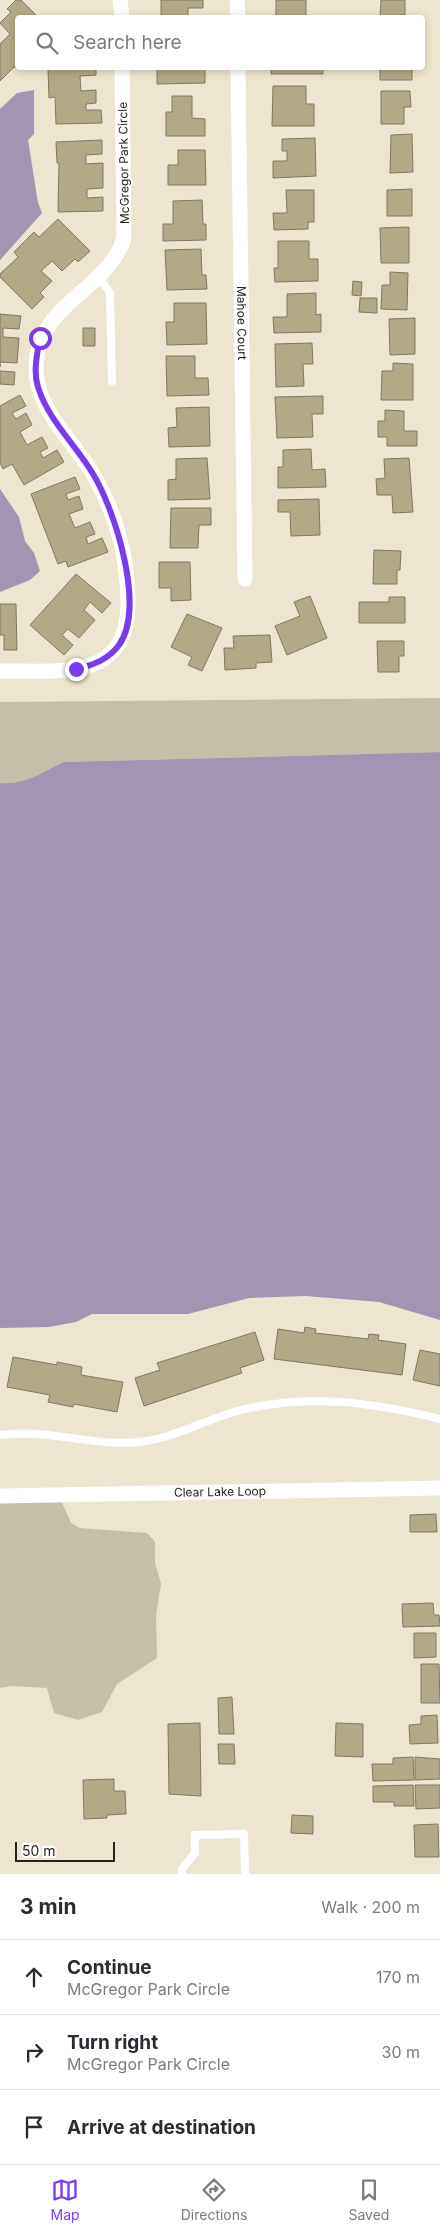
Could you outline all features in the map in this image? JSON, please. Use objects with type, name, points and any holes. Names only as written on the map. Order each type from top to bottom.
[{"type":"street","points":[[120,0],[122,15]]},
{"type":"street","points":[[237,0],[238,15]]},
{"type":"street","name":"McGregor Park Circle","points":[[0,671],[76,669],[92,665],[107,657],[119,645],[125,630],[128,611],[125,559],[116,524],[93,474],[43,400],[38,386],[36,369],[40,338],[49,324],[120,253],[124,238],[122,70]]},
{"type":"street","name":"Mahoe Court","points":[[238,70],[245,579]]},
{"type":"street","name":"Clear Lake Loop","points":[[0,1496],[440,1488]]},
{"type":"lane","points":[[98,276],[110,293],[112,381]]},
{"type":"lane","points":[[0,1435],[17,1432],[104,1442],[143,1442],[173,1434],[237,1411],[308,1401],[337,1400],[372,1404],[440,1419]]},
{"type":"lane","points":[[182,1874],[182,1868],[195,1854],[195,1835],[244,1834],[245,1874]]},
{"type":"shaded area","points":[[34,90],[34,134],[28,140],[38,203],[42,213],[0,260],[0,109],[17,93]]},
{"type":"shaded area","points":[[0,489],[19,517],[25,541],[34,553],[40,571],[30,580],[0,592]]},
{"type":"shaded area","points":[[440,698],[440,752],[63,762],[25,780],[0,783],[0,702]]},
{"type":"shaded area","points":[[440,752],[440,1320],[379,1302],[306,1296],[249,1298],[188,1314],[92,1314],[76,1322],[49,1327],[0,1328],[0,783],[25,780],[63,762]]},
{"type":"shaded area","points":[[61,1500],[71,1523],[80,1528],[147,1533],[155,1542],[155,1563],[161,1584],[156,1615],[157,1658],[117,1684],[102,1712],[78,1720],[54,1713],[47,1688],[12,1686],[0,1688],[0,1502]]},
{"type":"building","points":[[16,0],[21,0],[36,15],[15,15],[15,67],[0,81],[0,44],[10,34],[0,23],[11,12],[7,9]]},
{"type":"building","points":[[161,0],[203,0],[203,8],[188,8],[188,15],[161,15]]},
{"type":"building","points":[[276,0],[306,0],[306,15],[276,15]]},
{"type":"building","points":[[381,0],[405,0],[405,15],[380,15]]},
{"type":"building","points":[[48,70],[96,70],[96,75],[80,76],[81,91],[96,90],[96,103],[86,104],[86,110],[101,110],[102,123],[56,124],[55,97],[49,98]]},
{"type":"building","points":[[157,70],[205,70],[205,83],[157,84]]},
{"type":"building","points":[[271,70],[323,70],[323,74],[271,74]]},
{"type":"building","points":[[380,70],[412,70],[412,80],[380,80]]},
{"type":"building","points":[[273,86],[306,86],[306,104],[314,104],[314,126],[272,126]]},
{"type":"building","points":[[381,91],[410,91],[411,107],[404,107],[404,124],[381,124]]},
{"type":"building","points":[[172,96],[192,96],[192,118],[205,119],[205,136],[166,136],[166,112],[172,112]]},
{"type":"building","points":[[412,134],[413,172],[390,173],[391,135]]},
{"type":"building","points":[[315,138],[316,176],[273,178],[273,161],[287,161],[287,151],[282,151],[282,139]]},
{"type":"building","points":[[102,140],[102,154],[86,155],[86,164],[103,163],[103,188],[87,189],[87,198],[103,197],[103,211],[58,212],[59,163],[57,163],[56,142]]},
{"type":"building","points":[[178,150],[205,150],[206,185],[168,185],[168,165],[178,165]]},
{"type":"building","points":[[412,189],[412,216],[387,216],[387,190]]},
{"type":"building","points":[[286,190],[314,190],[314,222],[308,222],[308,229],[274,230],[273,213],[287,213]]},
{"type":"building","points":[[202,200],[203,224],[206,224],[206,240],[163,241],[163,224],[173,224],[173,201]]},
{"type":"building","points":[[58,219],[90,251],[78,262],[75,259],[62,271],[52,261],[41,271],[52,281],[40,293],[44,297],[32,309],[0,277],[0,274],[18,257],[14,252],[34,232],[39,237]]},
{"type":"building","points":[[409,227],[409,263],[381,263],[380,228]]},
{"type":"building","points":[[278,241],[309,241],[309,259],[318,259],[318,281],[275,282],[274,268],[278,268]]},
{"type":"building","points":[[201,249],[202,275],[206,275],[207,289],[167,290],[165,250]]},
{"type":"building","points":[[390,272],[408,273],[407,310],[381,309],[382,285],[390,285]]},
{"type":"building","points":[[353,281],[362,282],[361,296],[352,295]]},
{"type":"building","points":[[316,293],[316,315],[321,314],[321,332],[274,333],[273,317],[287,317],[287,294]]},
{"type":"building","points":[[360,298],[377,298],[377,313],[359,312]]},
{"type":"building","points":[[174,303],[206,303],[207,344],[167,345],[166,322],[174,322]]},
{"type":"building","points":[[0,314],[21,316],[19,329],[3,328],[3,337],[19,338],[17,363],[0,362]]},
{"type":"building","points":[[415,318],[415,354],[390,355],[389,319]]},
{"type":"building","points":[[83,328],[95,328],[95,346],[83,346]]},
{"type":"building","points":[[312,343],[313,364],[303,364],[304,386],[276,387],[275,344]]},
{"type":"building","points":[[166,356],[195,356],[195,378],[208,378],[209,395],[167,396]]},
{"type":"building","points":[[393,363],[413,364],[413,400],[381,400],[382,371],[393,371]]},
{"type":"building","points":[[0,371],[15,372],[14,385],[0,384]]},
{"type":"building","points":[[20,395],[26,406],[12,413],[16,419],[26,413],[32,425],[20,432],[27,445],[42,437],[48,448],[40,452],[43,458],[57,450],[64,462],[24,485],[12,464],[3,469],[0,463],[0,406]]},
{"type":"building","points":[[323,396],[323,414],[312,414],[313,437],[277,438],[275,397]]},
{"type":"building","points":[[209,407],[210,446],[169,447],[168,428],[177,427],[176,408]]},
{"type":"building","points":[[385,410],[404,411],[404,431],[417,431],[417,446],[387,446],[387,437],[378,437],[378,421],[385,421]]},
{"type":"building","points":[[311,449],[312,470],[325,469],[326,487],[278,488],[278,467],[283,467],[283,450]]},
{"type":"building","points":[[207,458],[210,499],[168,500],[168,480],[176,479],[176,459]]},
{"type":"building","points":[[409,458],[413,512],[393,513],[392,495],[377,495],[376,479],[385,478],[384,459]]},
{"type":"building","points":[[75,477],[80,489],[66,494],[68,500],[79,496],[83,509],[69,514],[75,528],[90,522],[95,534],[86,537],[88,544],[102,538],[108,552],[68,567],[66,561],[58,564],[31,494]]},
{"type":"building","points":[[319,499],[320,535],[291,536],[290,512],[278,512],[278,500]]},
{"type":"building","points":[[171,508],[211,508],[211,525],[199,525],[198,548],[170,548]]},
{"type":"building","points":[[374,550],[401,551],[400,570],[397,570],[397,584],[373,584]]},
{"type":"building","points":[[159,562],[190,562],[191,600],[171,601],[171,588],[159,588]]},
{"type":"building","points":[[76,574],[111,603],[102,613],[90,602],[84,610],[95,620],[79,638],[68,629],[62,635],[73,645],[64,655],[30,625]]},
{"type":"building","points":[[310,596],[327,638],[287,655],[275,626],[300,616],[294,602]]},
{"type":"building","points":[[389,597],[405,597],[405,623],[359,623],[359,602],[389,602]]},
{"type":"building","points":[[0,604],[16,604],[17,650],[4,650],[4,635],[0,635]]},
{"type":"building","points":[[187,614],[222,628],[202,671],[188,665],[192,657],[171,647]]},
{"type":"building","points":[[270,635],[272,662],[256,663],[256,668],[225,670],[224,648],[234,648],[233,636]]},
{"type":"building","points":[[377,641],[404,641],[404,656],[399,656],[399,672],[378,672]]},
{"type":"building","points":[[305,1327],[316,1329],[315,1333],[368,1339],[369,1334],[379,1335],[378,1340],[406,1344],[402,1375],[274,1359],[278,1329],[304,1333]]},
{"type":"building","points":[[255,1332],[264,1360],[240,1368],[242,1373],[144,1406],[135,1378],[160,1370],[157,1363]]},
{"type":"building","points":[[420,1350],[440,1354],[440,1386],[413,1380]]},
{"type":"building","points":[[13,1357],[57,1365],[57,1362],[82,1367],[81,1375],[123,1382],[117,1412],[74,1404],[73,1407],[48,1402],[50,1395],[7,1387]]},
{"type":"building","points":[[436,1514],[437,1532],[410,1532],[410,1515]]},
{"type":"building","points":[[433,1603],[434,1615],[439,1615],[440,1626],[403,1627],[402,1604]]},
{"type":"building","points":[[414,1633],[436,1633],[436,1657],[414,1658]]},
{"type":"building","points":[[421,1664],[439,1664],[440,1703],[421,1703]]},
{"type":"building","points":[[232,1697],[234,1734],[219,1734],[218,1698]]},
{"type":"building","points":[[437,1715],[438,1743],[410,1744],[409,1725],[421,1724],[421,1716]]},
{"type":"building","points":[[200,1723],[201,1796],[169,1794],[168,1724]]},
{"type":"building","points":[[336,1723],[363,1724],[363,1757],[335,1756]]},
{"type":"building","points":[[218,1744],[234,1744],[235,1764],[219,1764]]},
{"type":"building","points":[[413,1757],[414,1780],[373,1781],[372,1764],[393,1764],[393,1758]]},
{"type":"building","points":[[415,1757],[440,1759],[440,1779],[415,1780]]},
{"type":"building","points":[[114,1779],[114,1791],[125,1791],[126,1814],[107,1815],[107,1818],[84,1819],[83,1780]]},
{"type":"building","points":[[413,1785],[414,1806],[394,1806],[394,1802],[373,1802],[373,1786]]},
{"type":"building","points":[[415,1785],[440,1785],[440,1808],[416,1809]]},
{"type":"building","points":[[292,1815],[313,1816],[313,1834],[291,1833]]},
{"type":"building","points":[[438,1824],[439,1857],[415,1857],[414,1825]]},
{"type":"route","points":[[40,338],[36,369],[38,386],[43,400],[101,488],[116,524],[125,559],[128,611],[125,630],[119,645],[107,657],[92,665],[76,669]]}]
